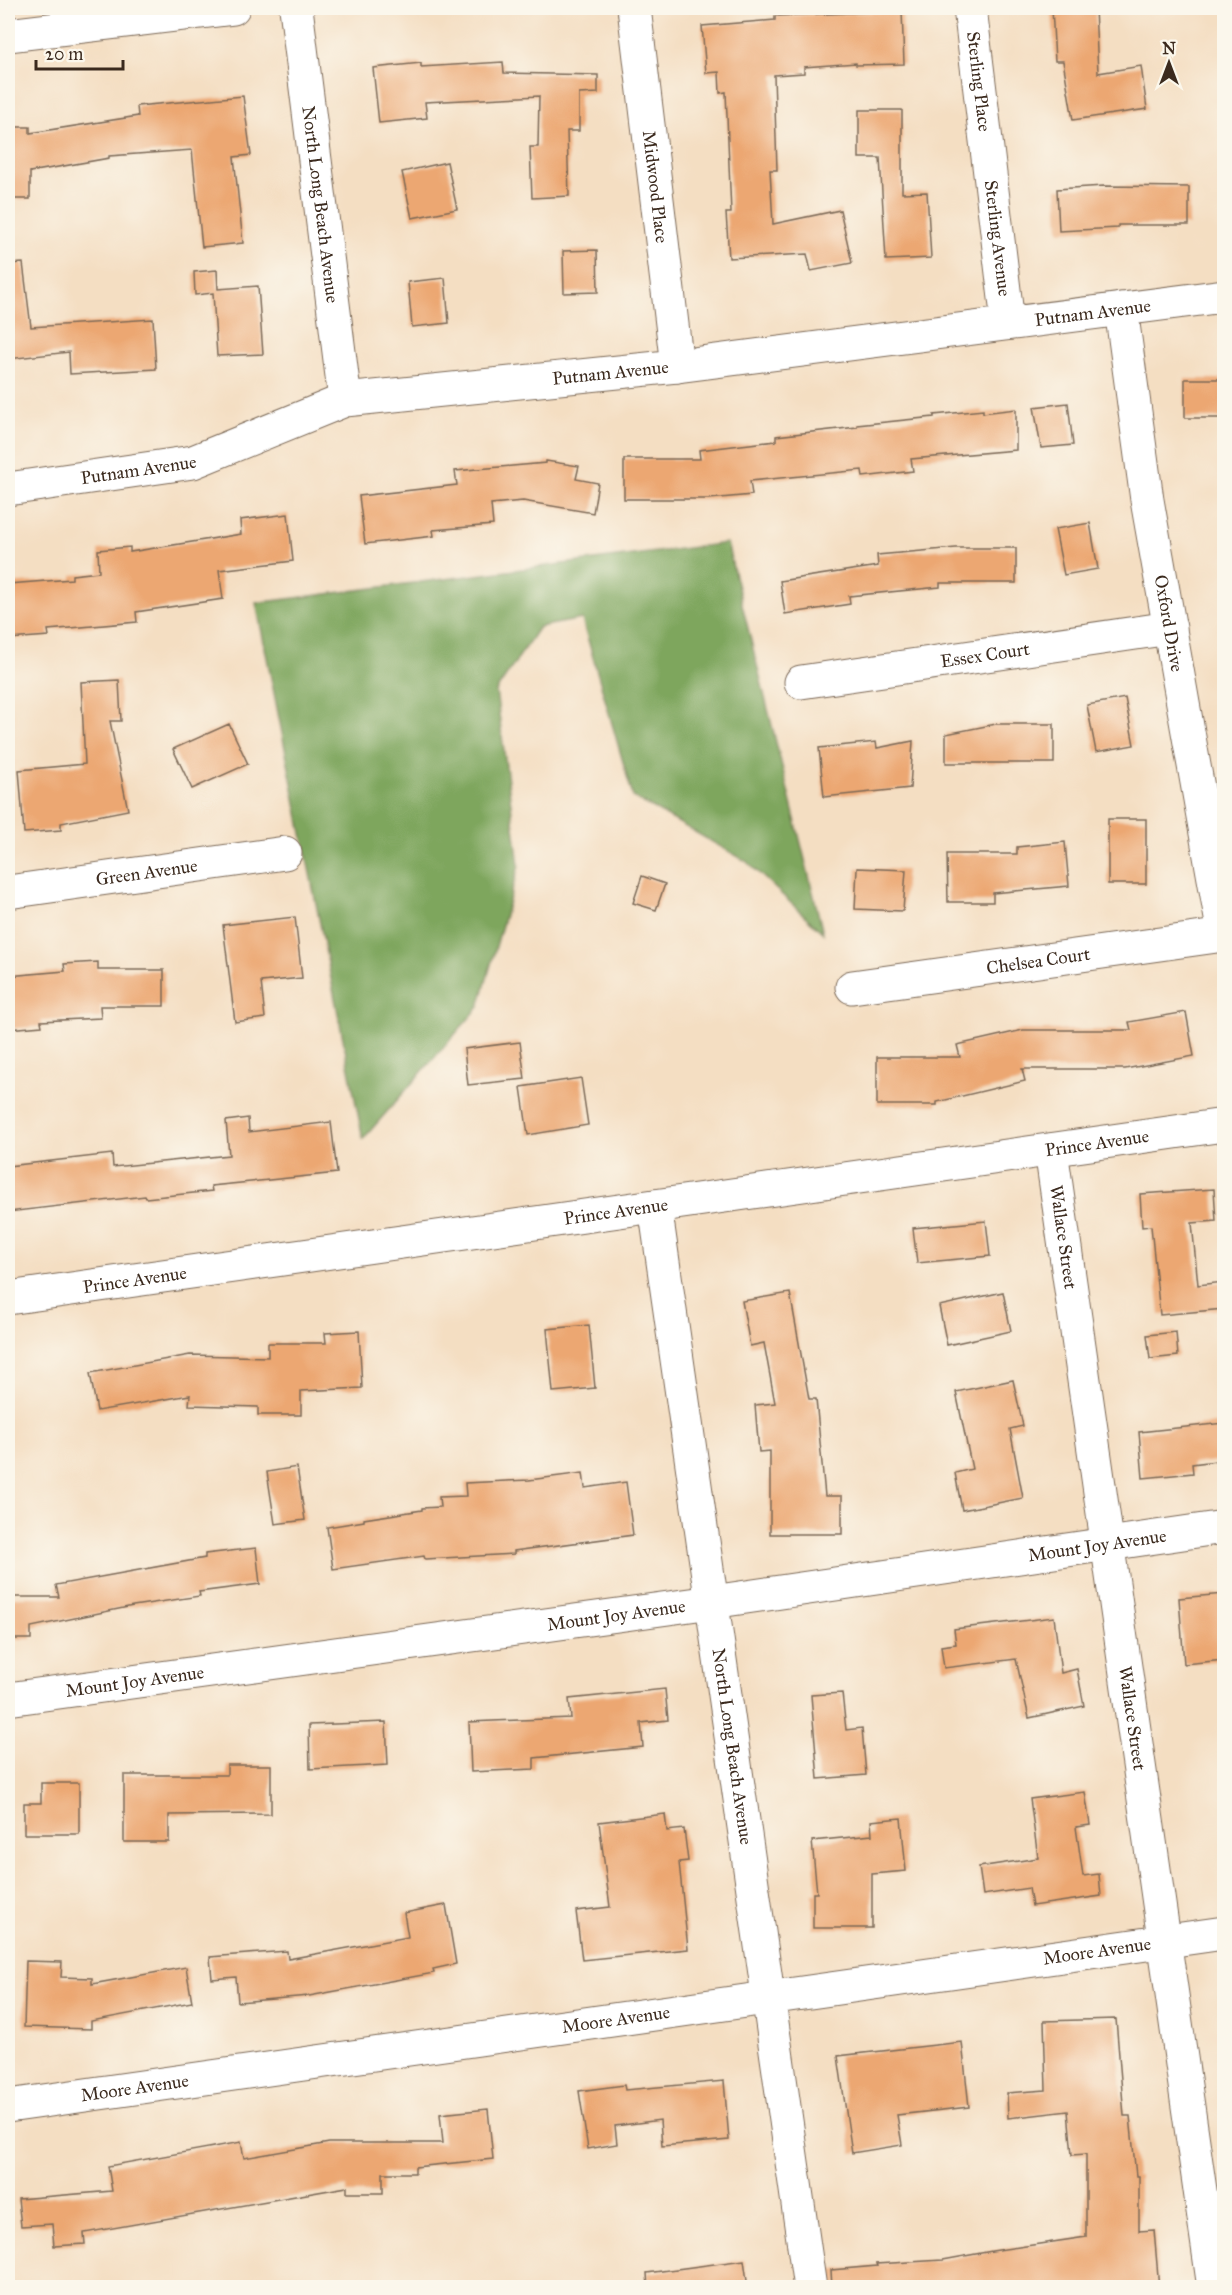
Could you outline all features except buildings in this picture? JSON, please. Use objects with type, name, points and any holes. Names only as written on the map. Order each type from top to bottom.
[{"type":"street","points":[[8,35],[233,8]]},
{"type":"street","name":"North Long Beach Avenue","points":[[296,8],[345,400]]},
{"type":"street","name":"Midwood Place","points":[[634,8],[677,366]]},
{"type":"street","name":"Sterling Place","points":[[970,8],[988,156]]},
{"type":"street","name":"Sterling Avenue","points":[[988,156],[1008,323]]},
{"type":"street","name":"Putnam Avenue","points":[[8,489],[193,462],[345,400],[677,366],[1224,296]]},
{"type":"street","name":"Oxford Drive","points":[[1121,309],[1147,500],[1224,935]]},
{"type":"street","name":"Essex Court","points":[[801,682],[1170,628]]},
{"type":"street","name":"Green Avenue","points":[[8,892],[285,853]]},
{"type":"street","name":"Chelsea Court","points":[[852,987],[1224,935]]},
{"type":"street","name":"Prince Avenue","points":[[8,1298],[1224,1125]]},
{"type":"street","name":"Wallace Street","points":[[1052,1150],[1214,2288]]},
{"type":"street","name":"North Long Beach Avenue","points":[[655,1206],[810,2288]]},
{"type":"street","name":"Mount Joy Avenue","points":[[8,1699],[1108,1546],[1224,1527]]},
{"type":"street","name":"Moore Avenue","points":[[8,2106],[1224,1933]]},
{"type":"green space","points":[[727,543],[823,933],[746,861],[633,797],[582,619],[539,627],[496,691],[519,865],[479,1007],[363,1139],[256,603]]}]
